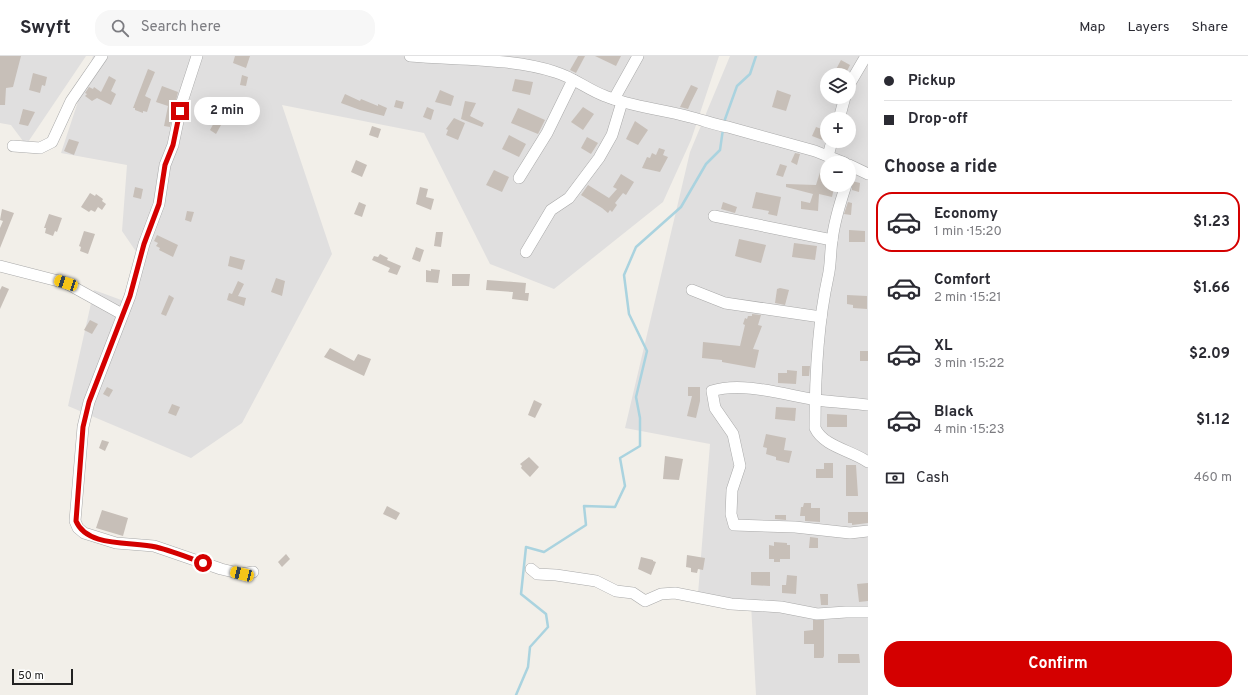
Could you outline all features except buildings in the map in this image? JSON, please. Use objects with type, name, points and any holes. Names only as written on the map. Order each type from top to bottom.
[{"type":"street","points":[[14,146],[40,148],[52,142],[71,101],[102,56]]},
{"type":"street","points":[[197,56],[182,102],[173,145],[165,165],[159,204],[144,244],[130,296],[89,402],[83,427],[76,521],[78,528],[93,536],[116,543],[154,546],[242,574],[252,572]]},
{"type":"street","points":[[410,56],[519,64],[557,72],[603,96],[618,101],[691,117],[828,156],[830,148]]},
{"type":"street","points":[[526,252],[551,210],[569,198],[599,158],[612,135],[618,101],[638,56]]},
{"type":"street","points":[[856,73],[866,56]]},
{"type":"street","points":[[519,178],[547,133],[573,80]]},
{"type":"street","points":[[856,170],[868,174]]},
{"type":"street","points":[[844,192],[837,214],[832,240],[828,276],[824,291],[815,400],[815,428],[818,435],[823,440],[851,452],[868,462]]},
{"type":"street","points":[[714,216],[832,240]]},
{"type":"street","points":[[0,266],[66,283],[122,314]]},
{"type":"street","points":[[692,290],[725,303],[821,317]]},
{"type":"street","points":[[868,405],[815,400],[750,389],[722,388],[712,391],[715,408],[733,434],[740,466],[732,490],[731,514],[734,525],[795,527],[850,533],[868,531]]},
{"type":"street","points":[[531,569],[537,574],[556,575],[596,581],[616,591],[633,593],[645,601],[661,594],[675,593],[731,604],[781,607],[817,614],[868,612]]},
{"type":"shaded area","points":[[0,56],[86,56],[26,145],[11,125],[0,123]]},
{"type":"shaded area","points":[[93,56],[719,56],[691,140],[663,202],[554,289],[490,264],[424,133],[282,105],[332,254],[242,423],[191,458],[68,406],[94,290],[124,301],[137,253],[122,231],[127,165],[61,153]]},
{"type":"shaded area","points":[[730,56],[868,56],[868,695],[756,695],[751,604],[698,594],[710,444],[625,428],[690,152]]},
{"type":"waterway","points":[[724,122],[737,86],[750,74],[756,56]]},
{"type":"waterway","points":[[516,695],[528,667],[530,647],[548,627],[546,614],[521,594],[526,547],[544,552],[586,525],[584,506],[615,507],[625,486],[620,458],[640,446],[640,418],[636,397],[647,351],[629,314],[624,275],[636,247],[681,207],[706,164],[720,150],[723,129]]},
{"type":"route","points":[[180,111],[173,145],[165,165],[159,204],[144,244],[130,296],[89,402],[83,427],[76,521],[78,528],[84,533],[93,536],[116,543],[154,546],[203,563]]}]
